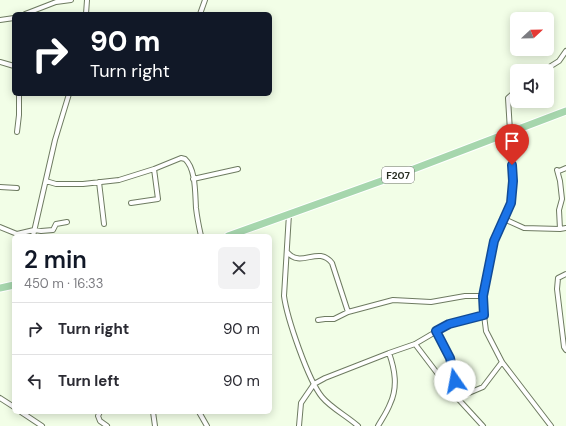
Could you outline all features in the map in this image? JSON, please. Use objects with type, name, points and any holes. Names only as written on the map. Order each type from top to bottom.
[{"type":"main road","name":"F207","points":[[234,234],[511,133],[566,111]]},
{"type":"main road","points":[[0,288],[12,285]]},
{"type":"street","points":[[30,12],[56,2],[70,0]]},
{"type":"street","points":[[86,12],[87,0]]},
{"type":"street","points":[[201,12],[205,0]]},
{"type":"street","points":[[0,20],[12,18]]},
{"type":"street","points":[[554,64],[559,61],[566,51]]},
{"type":"street","points":[[0,62],[12,65]]},
{"type":"street","points":[[16,132],[19,115],[19,96]]},
{"type":"street","points":[[33,234],[55,140],[68,96]]},
{"type":"street","points":[[510,96],[508,98],[513,181],[511,203],[494,241],[483,296],[484,315],[486,331],[502,362],[551,426]]},
{"type":"street","points":[[46,181],[61,184],[99,182],[130,177],[181,158],[185,159],[190,166],[194,179],[196,209],[201,234]]},
{"type":"street","points":[[560,229],[559,210],[562,199],[557,170],[559,171],[566,168]]},
{"type":"street","points":[[131,203],[158,199],[154,169]]},
{"type":"street","points":[[194,179],[238,169]]},
{"type":"street","points":[[99,182],[104,224]]},
{"type":"street","points":[[0,187],[17,188]]},
{"type":"street","points":[[289,214],[284,296],[300,351],[314,384],[324,400],[358,426]]},
{"type":"street","points":[[504,219],[524,228],[566,228]]},
{"type":"street","points":[[0,228],[17,234],[34,230],[53,230],[56,224],[67,222]]},
{"type":"street","points":[[287,252],[290,256],[298,259],[322,256],[328,258],[332,263],[348,312]]},
{"type":"street","points":[[566,274],[558,278],[557,289],[564,347],[566,350]]},
{"type":"street","points":[[318,320],[326,318],[334,319],[348,312],[393,300],[431,302],[465,296],[483,296]]},
{"type":"street","points":[[299,426],[301,403],[314,384],[325,378],[416,344],[449,324],[484,315]]},
{"type":"street","points":[[436,331],[452,365],[455,381],[450,390]]},
{"type":"street","points":[[416,344],[450,390],[483,426]]},
{"type":"street","points":[[378,426],[390,404],[396,385],[394,367],[389,353]]},
{"type":"street","points":[[457,398],[483,387],[502,362]]},
{"type":"street","points":[[0,398],[12,406]]},
{"type":"street","points":[[24,414],[42,426]]},
{"type":"street","points":[[99,414],[98,416],[100,421],[107,426]]},
{"type":"street","points":[[153,414],[155,426]]},
{"type":"street","points":[[200,414],[207,426]]},
{"type":"route","points":[[455,381],[450,358],[436,331],[449,324],[484,315],[483,296],[486,273],[494,241],[511,203],[513,181],[512,165]]}]
